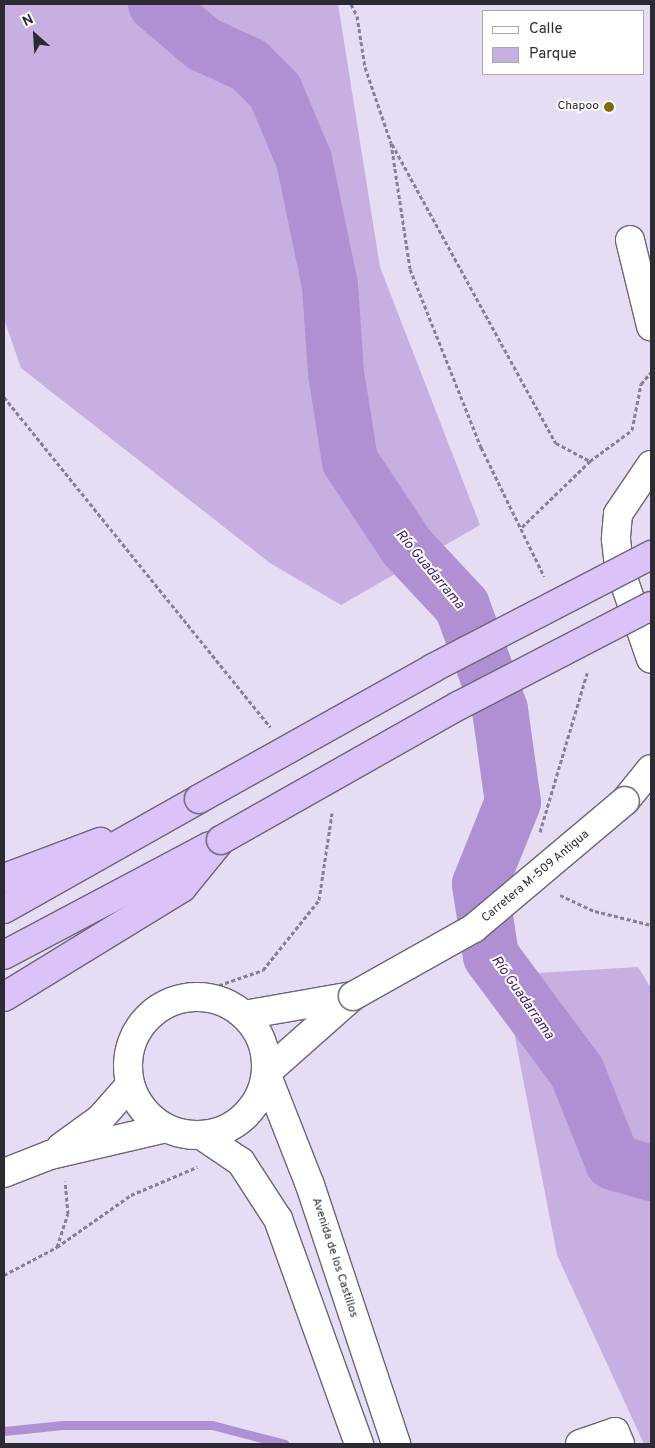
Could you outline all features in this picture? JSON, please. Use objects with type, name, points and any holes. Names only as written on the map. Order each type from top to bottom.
[{"type":"highway","points":[[4,909],[433,668],[651,555]]},
{"type":"highway","points":[[4,955],[221,840],[460,705],[651,606]]},
{"type":"highway","points":[[4,878],[56,856],[147,828]]},
{"type":"highway","points":[[4,997],[182,888],[221,840]]},
{"type":"street","points":[[630,240],[651,326]]},
{"type":"street","points":[[651,465],[618,514],[616,539],[619,567],[651,659]]},
{"type":"street","name":"Carretera M-509 Antigua","points":[[266,1073],[353,996],[474,928],[625,801],[651,769]]},
{"type":"street","name":"Carretera M-509 Antigua","points":[[244,1015],[353,996]]},
{"type":"street","points":[[4,1173],[50,1155],[166,1128],[201,1135],[225,1130],[245,1116],[259,1097],[266,1073],[262,1041],[244,1015],[223,1002],[200,997],[176,1000],[157,1010],[132,1043],[130,1085],[144,1110],[166,1128]]},
{"type":"street","name":"Avenida de los Castillos","points":[[266,1073],[310,1185],[396,1444]]},
{"type":"street","points":[[50,1155],[100,1119],[130,1085]]},
{"type":"street","points":[[201,1135],[241,1162],[278,1219],[359,1444]]},
{"type":"street","points":[[580,1444],[615,1432],[620,1444]]},
{"type":"path","points":[[351,4],[357,16],[365,68],[391,142],[556,443],[590,461]]},
{"type":"path","points":[[391,142],[410,268],[481,447],[522,527],[546,581]]},
{"type":"path","points":[[522,527],[590,461],[632,430],[641,384],[651,372]]},
{"type":"path","points":[[4,397],[174,612]]},
{"type":"path","points":[[4,1275],[57,1247],[131,1195],[228,1154]]},
{"type":"path","points":[[50,1155],[68,1187],[68,1214],[57,1247]]},
{"type":"green space","points":[[4,4],[338,4],[380,267],[480,525],[341,605],[270,563],[21,368],[4,319]]},
{"type":"green space","points":[[638,967],[651,988],[651,1444],[644,1444],[557,1255],[503,975]]},
{"type":"waterway","name":"Río Guadarrama","points":[[156,4],[203,44],[249,65],[275,91],[304,160],[330,285],[336,373],[350,461],[407,547],[462,606],[500,710],[513,802],[480,884],[491,956],[577,1072],[613,1162],[651,1173]]},
{"type":"waterway","points":[[4,1431],[63,1425],[212,1425],[285,1444]]},
{"type":"place","name":"Chapoo","points":[[609,107]]}]
